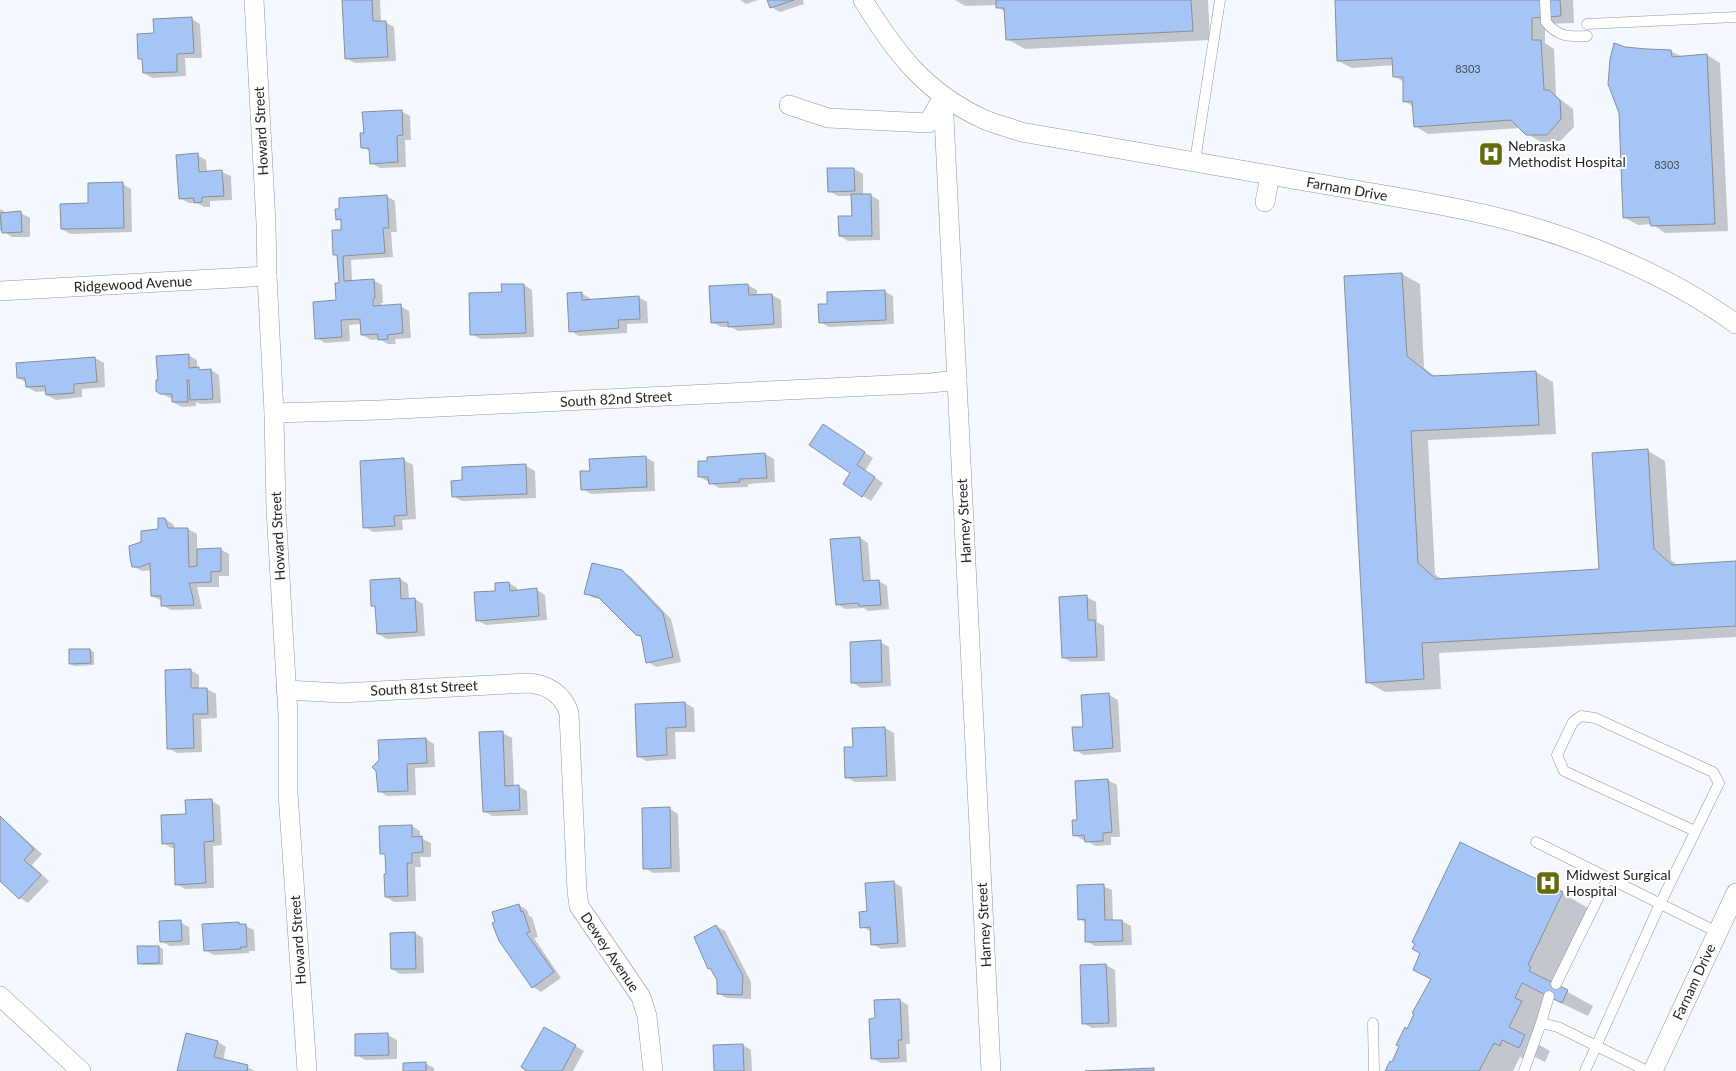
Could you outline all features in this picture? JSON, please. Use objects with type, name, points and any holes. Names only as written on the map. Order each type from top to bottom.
[{"type":"street","name":"Howard Street","points":[[254,0],[266,223],[276,509],[286,690],[288,793],[307,1071]]},
{"type":"street","points":[[788,105],[828,118],[928,123],[943,97],[924,81],[896,51],[863,0]]},
{"type":"street","name":"Farnam Drive","points":[[943,97],[982,119],[1021,132],[1270,175],[1496,217],[1541,229],[1635,266],[1688,294],[1736,324]]},
{"type":"street","name":"Harney Street","points":[[943,97],[991,1071]]},
{"type":"street","points":[[1265,202],[1270,175]]},
{"type":"street","name":"Ridgewood Avenue","points":[[0,291],[267,276]]},
{"type":"street","name":"South 82nd Street","points":[[274,413],[379,410],[931,383],[957,380]]},
{"type":"street","name":"South 81st Street","points":[[286,690],[340,693],[538,683],[547,686],[558,695]]},
{"type":"street","name":"Dewey Avenue","points":[[558,695],[566,705],[569,713],[579,906],[641,997],[647,1016],[653,1071]]},
{"type":"street","name":"Farnam Drive","points":[[1653,1071],[1736,893]]},
{"type":"street","points":[[0,996],[82,1071]]},
{"type":"lane","points":[[1195,162],[1220,0]]},
{"type":"lane","points":[[1545,0],[1546,22],[1557,33],[1567,37],[1587,36]]},
{"type":"lane","points":[[1586,24],[1736,17]]},
{"type":"lane","points":[[1585,1071],[1660,904],[1719,783],[1712,772],[1595,718],[1581,716],[1573,722],[1558,755],[1564,771],[1695,831]]},
{"type":"lane","points":[[1536,842],[1717,932]]},
{"type":"lane","points":[[1556,984],[1608,878]]},
{"type":"lane","points":[[1524,1071],[1549,996]]},
{"type":"lane","points":[[1373,1023],[1374,1071]]},
{"type":"lane","points":[[1541,1023],[1558,1027],[1647,1071]]},
{"type":"building","points":[[342,0],[372,0],[373,21],[386,21],[388,57],[345,59]]},
{"type":"building","points":[[767,0],[794,0],[770,8]]},
{"type":"building","points":[[996,0],[1191,0],[1193,31],[1006,40],[1004,8],[996,8]]},
{"type":"building","points":[[1335,0],[1560,0],[1561,16],[1532,18],[1532,40],[1541,40],[1544,90],[1549,90],[1560,100],[1561,119],[1547,135],[1526,135],[1511,120],[1414,127],[1412,101],[1403,102],[1403,77],[1393,77],[1392,58],[1337,61]]},
{"type":"building","points":[[192,17],[194,53],[177,54],[177,72],[143,73],[142,59],[138,59],[137,34],[154,33],[153,19]]},
{"type":"building","points":[[1614,43],[1625,47],[1671,50],[1672,57],[1707,54],[1715,224],[1651,226],[1649,217],[1623,218],[1619,113],[1608,84],[1610,59]]},
{"type":"building","points":[[402,110],[403,135],[397,136],[398,162],[370,164],[369,148],[361,148],[360,133],[364,133],[362,112]]},
{"type":"building","points":[[198,153],[199,172],[222,170],[224,196],[202,197],[202,202],[194,203],[194,198],[179,199],[176,155]]},
{"type":"building","points":[[827,168],[854,168],[855,191],[828,192]]},
{"type":"building","points":[[123,182],[124,228],[61,229],[60,204],[88,203],[88,183]]},
{"type":"building","points":[[851,194],[871,194],[872,236],[839,236],[838,216],[852,216]]},
{"type":"building","points":[[387,195],[389,228],[383,228],[385,253],[343,256],[344,281],[374,279],[375,298],[373,299],[373,306],[401,304],[403,333],[387,335],[388,339],[378,340],[378,334],[361,335],[360,319],[341,320],[342,337],[315,339],[313,302],[336,300],[335,283],[339,283],[337,255],[333,255],[332,230],[341,230],[341,219],[336,220],[335,209],[339,209],[339,198]]},
{"type":"building","points":[[21,211],[22,232],[2,233],[0,213]]},
{"type":"building","points":[[1402,273],[1407,356],[1432,376],[1536,371],[1539,425],[1411,431],[1418,563],[1436,579],[1599,569],[1592,453],[1648,449],[1654,549],[1672,565],[1736,561],[1736,626],[1422,643],[1424,679],[1366,683],[1344,276]]},
{"type":"building","points":[[501,284],[524,284],[526,333],[470,335],[469,293],[502,292]]},
{"type":"building","points":[[748,284],[749,295],[772,294],[774,324],[728,327],[728,322],[711,323],[709,286]]},
{"type":"building","points":[[885,290],[886,320],[819,323],[818,304],[827,304],[827,292]]},
{"type":"building","points":[[582,292],[582,300],[639,296],[640,319],[618,320],[619,328],[569,332],[567,293]]},
{"type":"building","points":[[189,354],[189,368],[199,367],[199,370],[211,369],[213,399],[190,400],[189,380],[187,380],[188,402],[172,402],[172,394],[160,394],[156,391],[156,380],[158,380],[156,356]]},
{"type":"building","points":[[95,357],[97,382],[74,384],[74,393],[46,395],[45,386],[26,387],[25,378],[17,378],[16,363]]},
{"type":"building","points":[[823,424],[865,452],[857,465],[875,477],[862,497],[843,484],[850,473],[809,445]]},
{"type":"building","points":[[765,453],[767,478],[739,479],[740,482],[709,484],[708,477],[698,477],[698,461],[707,461],[707,457]]},
{"type":"building","points":[[646,456],[647,487],[581,490],[580,471],[590,471],[589,459]]},
{"type":"building","points":[[404,458],[407,515],[394,516],[395,526],[363,528],[360,461]]},
{"type":"building","points":[[526,464],[527,494],[452,497],[451,481],[462,480],[462,467]]},
{"type":"building","points":[[158,518],[165,518],[168,528],[188,528],[189,567],[197,566],[197,549],[221,548],[221,571],[211,572],[211,582],[189,583],[194,605],[161,606],[161,596],[151,596],[150,563],[140,567],[132,567],[129,546],[141,542],[141,531],[158,529]]},
{"type":"building","points":[[860,537],[863,581],[879,580],[881,605],[859,606],[858,603],[836,605],[830,539]]},
{"type":"building","points":[[592,563],[622,570],[663,613],[673,657],[646,663],[641,636],[636,635],[598,597],[584,594]]},
{"type":"building","points":[[400,578],[401,599],[415,598],[417,632],[377,634],[375,606],[371,606],[370,580]]},
{"type":"building","points":[[509,582],[510,591],[537,588],[539,616],[476,621],[474,592],[495,591],[495,583]]},
{"type":"building","points":[[1087,595],[1088,620],[1095,620],[1097,657],[1062,658],[1059,597]]},
{"type":"building","points":[[881,640],[882,682],[851,683],[850,642]]},
{"type":"building","points":[[69,649],[90,649],[91,663],[69,664]]},
{"type":"building","points":[[191,669],[191,688],[207,688],[208,714],[193,714],[194,748],[167,749],[165,670]]},
{"type":"building","points":[[1109,693],[1113,748],[1074,751],[1072,727],[1083,727],[1081,695]]},
{"type":"building","points":[[685,702],[686,727],[666,728],[667,755],[637,757],[635,704]]},
{"type":"building","points":[[885,727],[887,776],[845,778],[844,747],[853,747],[852,728]]},
{"type":"building","points":[[503,731],[505,786],[519,785],[520,810],[483,812],[479,732]]},
{"type":"building","points":[[426,738],[427,763],[407,764],[408,791],[378,792],[376,771],[372,767],[379,760],[378,740]]},
{"type":"building","points":[[1108,779],[1112,832],[1103,833],[1103,841],[1085,842],[1084,835],[1073,836],[1072,820],[1077,820],[1075,781]]},
{"type":"building","points":[[212,799],[214,841],[204,842],[206,883],[175,885],[174,843],[162,844],[161,815],[186,814],[185,800]]},
{"type":"building","points":[[670,807],[671,868],[643,869],[642,808]]},
{"type":"building","points":[[0,816],[34,849],[24,860],[41,875],[19,899],[0,881]]},
{"type":"building","points":[[412,825],[412,837],[422,836],[423,852],[412,853],[412,863],[407,863],[408,896],[385,897],[385,854],[380,854],[379,826]]},
{"type":"building","points":[[1460,842],[1563,892],[1528,965],[1531,967],[1529,971],[1568,990],[1562,1003],[1522,983],[1515,998],[1522,1001],[1509,1027],[1525,1035],[1519,1048],[1502,1040],[1500,1046],[1494,1043],[1479,1071],[1385,1071],[1390,1061],[1392,1062],[1399,1046],[1396,1045],[1405,1027],[1407,1029],[1414,1014],[1412,1013],[1431,979],[1413,970],[1420,953],[1412,949],[1415,944],[1412,942]]},
{"type":"building","points":[[894,881],[898,943],[871,945],[870,927],[860,928],[859,912],[867,911],[865,883]]},
{"type":"building","points":[[1104,884],[1105,920],[1122,920],[1123,941],[1085,942],[1085,919],[1078,920],[1077,885]]},
{"type":"building","points":[[519,904],[530,932],[526,933],[554,972],[532,988],[499,941],[492,923],[495,922],[492,912]]},
{"type":"building","points":[[181,920],[182,941],[160,942],[159,921]]},
{"type":"building","points":[[239,922],[239,924],[246,924],[247,947],[204,951],[202,924]]},
{"type":"building","points":[[716,925],[743,976],[742,995],[717,994],[717,980],[710,968],[708,969],[694,937]]},
{"type":"building","points":[[415,932],[416,969],[391,969],[390,933]]},
{"type":"building","points":[[137,946],[159,946],[159,963],[138,964]]},
{"type":"building","points":[[1106,964],[1109,1023],[1082,1024],[1080,965]]},
{"type":"building","points":[[900,999],[902,1040],[898,1040],[899,1058],[871,1059],[869,1019],[875,1018],[874,1000]]},
{"type":"building","points":[[544,1027],[576,1045],[562,1071],[527,1071],[521,1067]]},
{"type":"building","points":[[186,1033],[218,1041],[214,1057],[248,1065],[247,1071],[177,1071]]},
{"type":"building","points":[[388,1033],[389,1055],[355,1056],[355,1034]]},
{"type":"building","points":[[743,1044],[744,1071],[714,1071],[713,1045]]},
{"type":"building","points":[[426,1062],[426,1071],[403,1071],[403,1063]]},
{"type":"building","points":[[1154,1068],[1154,1071],[1085,1071]]},
{"type":"place","name":"Nebraska Methodist Hospital","points":[[1491,154]]},
{"type":"place","name":"Midwest Surgical Hospital","points":[[1548,883]]}]
